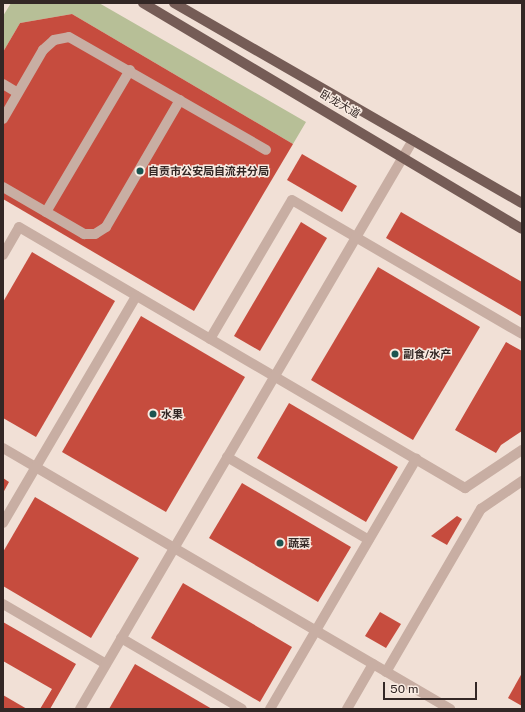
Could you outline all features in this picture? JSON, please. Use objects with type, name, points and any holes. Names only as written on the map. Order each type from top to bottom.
[{"type":"main road","name":"卧龙大道","points":[[143,3],[522,229]]},
{"type":"main road","name":"卧龙大道","points":[[174,3],[522,203]]},
{"type":"lane","points":[[3,119],[43,50],[60,37],[78,40],[266,150]]},
{"type":"lane","points":[[46,212],[130,70]]},
{"type":"lane","points":[[3,84],[18,93]]},
{"type":"lane","points":[[3,187],[84,234],[101,231],[180,100]]},
{"type":"lane","points":[[80,709],[413,140]]},
{"type":"lane","points":[[210,339],[292,200],[522,334]]},
{"type":"lane","points":[[3,255],[19,227],[465,488],[522,450]]},
{"type":"lane","points":[[3,524],[136,296]]},
{"type":"lane","points":[[3,448],[373,664],[436,706],[450,709]]},
{"type":"lane","points":[[227,457],[369,540]]},
{"type":"lane","points":[[270,709],[416,460]]},
{"type":"lane","points":[[386,672],[481,509],[522,481]]},
{"type":"lane","points":[[3,604],[106,664]]},
{"type":"lane","points":[[121,638],[242,709]]},
{"type":"lane","points":[[347,709],[373,664]]},
{"type":"green space","points":[[11,3],[99,3],[306,122],[293,144],[72,14],[20,23],[3,52],[3,16]]},
{"type":"building","name":"自贡市公安局自流井分局","points":[[72,14],[293,144],[194,311],[3,199],[3,52],[20,23]]},
{"type":"building","points":[[302,154],[357,186],[342,212],[287,180]]},
{"type":"building","points":[[401,212],[522,282],[522,317],[386,238]]},
{"type":"building","points":[[301,222],[327,238],[260,351],[234,336]]},
{"type":"building","points":[[32,252],[115,301],[36,437],[3,418],[3,302]]},
{"type":"building","name":"副食/水产","points":[[378,267],[480,327],[413,440],[311,380]]},
{"type":"building","name":"水果","points":[[141,316],[245,377],[166,512],[62,452]]},
{"type":"building","points":[[506,342],[522,351],[522,431],[501,445],[496,453],[455,430]]},
{"type":"building","points":[[289,403],[398,467],[366,522],[257,458]]},
{"type":"building","points":[[3,478],[9,482],[3,493]]},
{"type":"building","name":"蔬菜","points":[[242,483],[351,547],[318,602],[209,538]]},
{"type":"building","points":[[35,497],[139,558],[91,638],[3,586],[3,552]]},
{"type":"building","points":[[457,516],[462,519],[447,545],[431,536]]},
{"type":"building","points":[[183,583],[292,647],[260,702],[151,638]]},
{"type":"building","points":[[380,612],[401,624],[386,648],[365,636]]},
{"type":"building","points":[[3,622],[76,664],[50,709],[40,709],[52,689],[3,661]]},
{"type":"building","points":[[135,664],[212,709],[109,709]]},
{"type":"building","points":[[522,673],[522,706],[508,698]]},
{"type":"building","points":[[3,695],[27,709],[3,709]]},
{"type":"place","name":"自贡市公安局自流井分局","points":[[140,171]]},
{"type":"place","name":"副食/水产","points":[[395,354]]},
{"type":"place","name":"水果","points":[[153,414]]},
{"type":"place","name":"蔬菜","points":[[280,543]]}]
